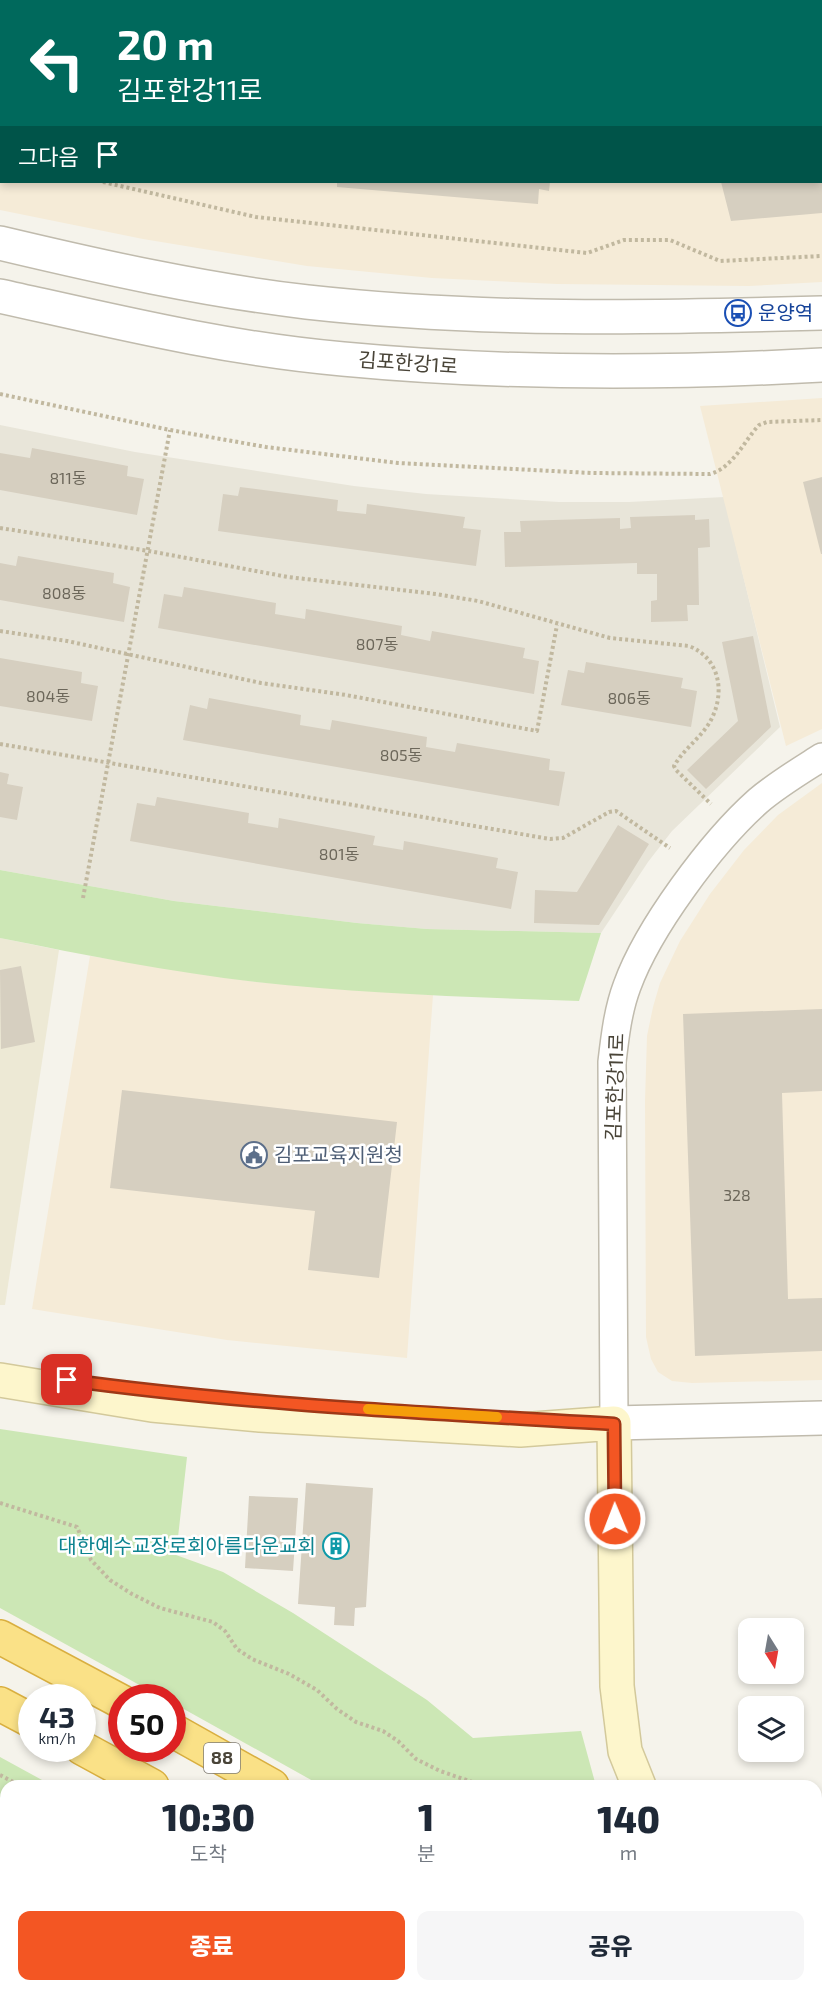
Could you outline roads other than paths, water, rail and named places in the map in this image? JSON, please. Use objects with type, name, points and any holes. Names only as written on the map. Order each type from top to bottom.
[{"type":"highway","points":[[0,1637],[108,1695]]},
{"type":"highway","points":[[0,1704],[18,1713]]},
{"type":"highway","name":"88","points":[[186,1738],[261,1780]]},
{"type":"highway","points":[[96,1756],[141,1780]]},
{"type":"main road","points":[[0,1367],[67,1380],[163,1393],[268,1403],[614,1424]]},
{"type":"main road","points":[[0,1380],[152,1405],[260,1415],[520,1430],[614,1424]]},
{"type":"main road","points":[[614,1424],[617,1686],[625,1751],[637,1780]]},
{"type":"street","points":[[0,243],[178,281],[306,302],[403,310],[551,317],[646,318],[822,313]]},
{"type":"street","name":"김포한강1로","points":[[0,296],[111,321],[227,343],[342,359],[524,370],[710,372],[822,365]]},
{"type":"street","name":"김포한강11로","points":[[614,1424],[612,1062],[615,1036],[627,986],[639,958],[658,926],[693,874],[717,845],[758,801],[822,757]]},
{"type":"street","points":[[614,1424],[822,1418]]},
{"type":"place","name":"운양역","points":[[738,313]]},
{"type":"place","name":"김포교육지원청","points":[[254,1155]]},
{"type":"place","name":"대한예수교장로회아름다운교회","points":[[336,1546]]}]
